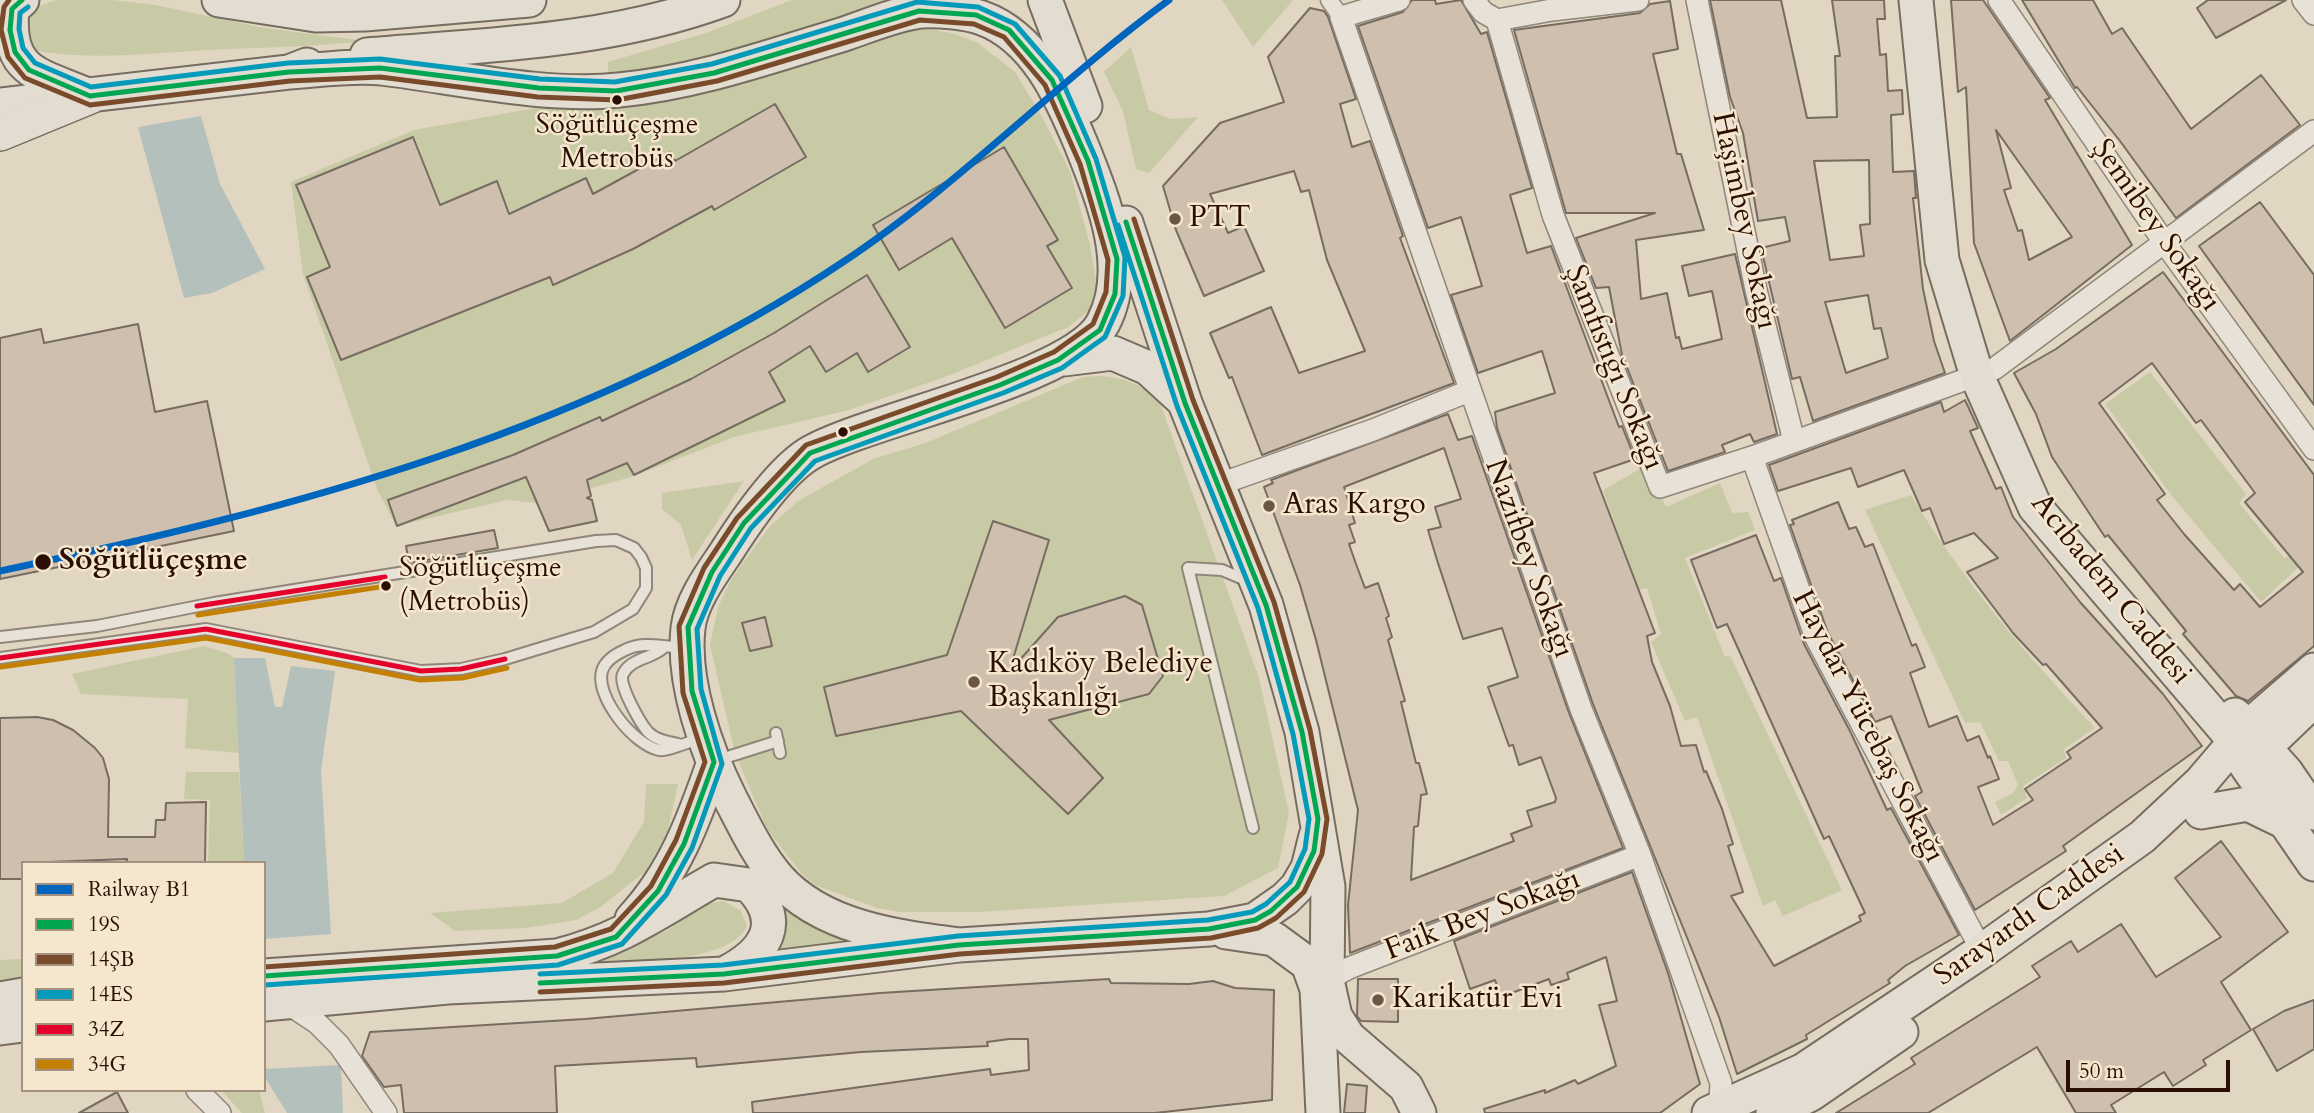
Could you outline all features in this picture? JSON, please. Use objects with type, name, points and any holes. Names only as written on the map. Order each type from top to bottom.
[{"type":"highway","points":[[0,133],[90,96]]},
{"type":"main road","points":[[22,0],[12,9],[10,30],[15,52],[29,71],[90,96]]},
{"type":"main road","points":[[219,0],[316,15],[365,15],[529,0]]},
{"type":"main road","points":[[316,15],[356,7],[363,0]]},
{"type":"main road","points":[[289,72],[325,58],[574,37],[674,18],[723,0]]},
{"type":"main road","points":[[1045,0],[1113,180],[1185,402],[1220,484],[1258,585],[1301,732],[1328,887],[1327,980],[1335,1016],[1348,1037],[1406,1087],[1419,1113]]},
{"type":"main road","name":"Acıbadem Caddesi","points":[[1916,0],[1942,260],[2035,507],[2248,746],[2300,818]]},
{"type":"main road","name":"Acıbadem Caddesi","points":[[1939,0],[1961,251],[1985,372]]},
{"type":"main road","points":[[0,105],[289,72],[380,68],[539,88],[616,91],[714,73],[926,6],[976,15],[1009,30],[1052,80],[1084,151],[1117,259],[1115,294],[1100,330],[1058,360],[1000,385],[810,453],[744,523],[712,572],[688,628],[676,648],[692,691],[699,748],[684,844],[658,891],[616,937]]},
{"type":"main road","points":[[1058,360],[1113,353],[1148,368],[1185,402]]},
{"type":"main road","name":"Sarayardı Caddesi","points":[[1773,1113],[1811,1094],[2149,858],[2201,812],[2248,746],[2314,670]]},
{"type":"main road","name":"Sarayardı Caddesi","points":[[1708,1113],[1804,1070],[1982,951],[2142,837],[2201,782],[2306,707]]},
{"type":"main road","name":"Sarayardı Caddesi","points":[[2286,772],[2288,747],[2306,707]]},
{"type":"main road","name":"Acıbadem Caddesi","points":[[2248,746],[2286,772],[2314,864]]},
{"type":"main road","points":[[699,748],[774,874],[796,896],[844,921],[895,936],[959,945]]},
{"type":"main road","points":[[2201,812],[2248,804],[2300,818]]},
{"type":"main road","points":[[275,1004],[448,988],[724,974],[959,945],[1209,929],[1255,920],[1271,911],[1291,893],[1314,851],[1318,819]]},
{"type":"main road","points":[[266,976],[557,957],[616,937],[643,924],[714,880],[749,885],[767,909],[768,932],[749,961],[724,974]]},
{"type":"main road","points":[[1209,929],[1274,939],[1307,964],[1317,989],[1323,1073],[1317,1112]]},
{"type":"main road","points":[[0,999],[21,995]]},
{"type":"main road","points":[[0,1028],[21,1026]]},
{"type":"main road","points":[[1323,1073],[1330,1064],[1341,1058],[1368,1056]]},
{"type":"street","points":[[1335,9],[1399,0]]},
{"type":"street","points":[[1474,0],[1483,12],[1497,20],[1551,5],[1638,0]]},
{"type":"street","name":"Haşimbey Sokağı","points":[[1697,0],[1756,290],[1794,441]]},
{"type":"street","name":"Şemibey Sokağı","points":[[1999,0],[2164,242],[2314,449]]},
{"type":"street","points":[[2303,0],[2314,14]]},
{"type":"street","name":"Nazifbey Sokağı","points":[[1335,9],[1581,709],[1640,855],[1721,1083],[1720,1099],[1708,1113]]},
{"type":"street","name":"Şamfıstığı Sokağı","points":[[1497,20],[1553,215],[1660,487],[1752,457],[1985,372],[2314,131]]},
{"type":"street","points":[[1220,484],[1373,430],[1469,391]]},
{"type":"street","name":"Haydar Yücebaş Sokağı","points":[[1752,457],[1816,638],[1982,951]]},
{"type":"street","name":"Faik Bey Sokağı","points":[[1327,980],[1349,968],[1640,855]]},
{"type":"street","points":[[275,1004],[317,1023],[339,1045],[386,1113]]},
{"type":"street","points":[[199,1092],[220,1113]]},
{"type":"lane","points":[[0,637],[104,624],[596,541],[617,540],[634,548],[646,568],[646,588],[633,609],[594,632],[506,659],[461,669],[421,671],[206,629],[0,657]]},
{"type":"lane","points":[[1253,828],[1188,568],[1222,570],[1258,585]]},
{"type":"lane","points":[[676,648],[651,643],[627,648],[609,659],[602,672],[603,689],[620,723],[642,741],[665,751],[777,737],[780,753]]},
{"type":"lane","points":[[676,648],[632,664],[623,673],[621,684],[647,731],[654,737],[699,748]]},
{"type":"green space","points":[[56,0],[113,0],[155,5],[265,28],[365,41],[122,55],[77,55],[33,50],[26,27],[32,9]]},
{"type":"green space","points":[[792,0],[908,0],[716,61],[608,76],[608,62],[703,34]]},
{"type":"green space","points":[[1222,0],[1293,0],[1253,47]]},
{"type":"green space","points":[[914,27],[952,33],[978,43],[1015,72],[1070,171],[1090,245],[1097,286],[1089,311],[1068,327],[945,377],[849,410],[734,437],[631,477],[538,503],[507,500],[396,526],[377,489],[303,274],[291,182],[414,130],[552,105],[699,94]]},
{"type":"green space","points":[[1131,47],[1149,110],[1170,119],[1198,117],[1149,173],[1136,169],[1123,111],[1104,72]]},
{"type":"green space","points":[[2150,372],[2246,494],[2239,503],[2284,558],[2295,554],[2303,563],[2261,602],[2172,496],[2105,404]]},
{"type":"green space","points":[[1100,376],[1133,383],[1160,403],[1259,678],[1289,813],[1278,868],[1224,896],[980,912],[899,912],[877,908],[815,885],[801,873],[767,829],[735,753],[710,645],[718,607],[731,580],[769,527],[798,501],[875,458],[923,444],[1083,377]]},
{"type":"green space","points":[[1645,466],[1666,507],[1720,483],[1732,513],[1748,512],[1755,530],[1685,558],[1725,657],[1730,655],[1842,890],[1783,916],[1775,900],[1763,906],[1697,717],[1685,721],[1651,642],[1661,634],[1647,588],[1639,590],[1603,490]]},
{"type":"green space","points":[[744,481],[692,560],[681,525],[662,509],[662,493]]},
{"type":"green space","points":[[1911,495],[1974,588],[2095,728],[2064,749],[2066,758],[2023,786],[2027,798],[2001,815],[1995,802],[2012,794],[2018,785],[2008,761],[1999,761],[1980,722],[1965,723],[1865,510]]},
{"type":"green space","points":[[204,646],[234,658],[239,753],[185,748],[188,699],[81,694],[72,674]]},
{"type":"green space","points":[[186,772],[239,772],[244,861],[208,861],[210,800],[184,799]]},
{"type":"green space","points":[[646,784],[678,784],[668,830],[646,871],[599,908],[576,920],[525,928],[455,931],[430,913],[562,903],[613,873],[644,822]]},
{"type":"green space","points":[[723,901],[740,910],[747,926],[737,938],[720,948],[675,959],[588,965],[666,931],[702,905]]},
{"type":"green space","points":[[772,901],[801,920],[867,948],[771,960]]},
{"type":"green space","points":[[21,959],[21,980],[0,983],[0,960]]},
{"type":"green space","points":[[223,1092],[260,1092],[265,1113],[242,1113]]},
{"type":"shaded area","points":[[201,116],[220,184],[265,269],[212,293],[184,298],[138,127]]},
{"type":"shaded area","points":[[234,658],[265,658],[275,707],[282,707],[291,666],[335,671],[321,770],[331,934],[266,939],[266,861],[244,861]]},
{"type":"shaded area","points":[[341,1065],[343,1113],[287,1113],[266,1079],[266,1069]]},
{"type":"building","points":[[1412,0],[1435,0],[1436,4],[1461,0],[1481,34],[1487,32],[1532,188],[1510,195],[1527,253],[1551,246],[1619,427],[1622,426],[1635,459],[1594,473],[1655,633],[1647,636],[1652,662],[1670,706],[1681,746],[1696,745],[1704,772],[1706,771],[1722,809],[1733,844],[1728,846],[1743,892],[1731,896],[1774,966],[1861,921],[1859,916],[1865,913],[1829,836],[1824,839],[1727,624],[1717,628],[1691,560],[1756,535],[1774,581],[1781,578],[1804,644],[1850,731],[1887,810],[1891,808],[1959,935],[1905,966],[1888,980],[1890,983],[1806,1035],[1807,1039],[1737,1074],[1719,1017],[1593,704],[1497,428],[1495,412],[1555,393],[1542,351],[1478,373],[1451,295],[1482,286],[1461,217],[1428,228],[1358,26],[1403,12]]},
{"type":"building","points":[[1710,0],[1781,0],[1807,118],[1837,117],[1835,56],[1840,56],[1832,0],[1884,0],[1885,19],[1877,19],[1880,55],[1886,54],[1888,91],[1902,90],[1903,114],[1891,115],[1893,172],[1914,171],[1916,198],[1913,198],[1923,289],[1934,341],[1945,373],[1813,421],[1800,377],[1792,379],[1761,248],[1790,241],[1785,217],[1758,221],[1743,133],[1730,97]],"holes":[[[1869,160],[1870,224],[1860,225],[1864,256],[1830,260],[1814,161]],[[1868,295],[1874,329],[1881,328],[1888,358],[1846,373],[1825,302]]]},
{"type":"building","points":[[1951,0],[1983,0],[2050,98],[2045,100],[2132,245],[2010,341],[1974,243],[1966,87],[1958,92]],"holes":[[[1996,130],[2072,237],[2029,260],[2022,230],[2018,231],[2004,190],[2011,188]]]},
{"type":"building","points":[[2022,0],[2093,0],[2112,34],[2122,28],[2191,129],[2261,75],[2300,125],[2176,218],[2120,141],[2077,87],[2075,88]]},
{"type":"building","points":[[2208,0],[2286,0],[2216,38],[2197,8]]},
{"type":"building","points":[[1670,1],[1678,49],[1653,54],[1677,154],[1681,154],[1704,230],[1636,240],[1641,299],[1667,293],[1676,338],[1679,337],[1682,349],[1722,339],[1712,291],[1689,296],[1682,266],[1735,254],[1777,434],[1754,442],[1750,434],[1722,445],[1725,452],[1668,471],[1622,355],[1609,287],[1596,288],[1576,238],[1655,213],[1566,213],[1514,30],[1640,13],[1650,4]]},
{"type":"building","points":[[1310,8],[1324,11],[1328,17],[1356,99],[1340,104],[1352,147],[1370,141],[1403,236],[1400,238],[1454,383],[1262,455],[1232,377],[1229,378],[1210,333],[1271,307],[1299,373],[1365,351],[1327,260],[1309,190],[1301,192],[1294,171],[1210,194],[1228,233],[1244,226],[1264,271],[1204,296],[1176,230],[1163,186],[1220,123],[1284,102],[1268,57]]},
{"type":"building","points":[[775,104],[806,157],[714,210],[712,206],[633,249],[553,285],[550,277],[341,360],[307,277],[330,267],[296,185],[413,137],[440,205],[497,181],[509,214],[586,178],[593,194],[670,152],[675,161]]},
{"type":"building","points":[[1004,147],[1058,240],[1047,246],[1072,288],[1005,328],[952,238],[899,270],[873,225]]},
{"type":"building","points":[[2260,202],[2314,275],[2314,405],[2199,246]]},
{"type":"building","points":[[2163,272],[2314,475],[2314,646],[2248,701],[2236,696],[2183,634],[2186,631],[2108,535],[2105,537],[2052,457],[2036,414],[2014,373],[2056,349]],"holes":[[[2152,363],[2196,423],[2201,420],[2255,493],[2245,502],[2303,572],[2260,607],[2240,584],[2234,590],[2157,500],[2165,494],[2099,403]]]},
{"type":"building","points":[[867,275],[910,347],[868,372],[857,353],[826,372],[810,346],[769,372],[785,401],[634,475],[627,463],[587,480],[591,496],[587,498],[592,500],[597,521],[549,531],[526,477],[397,526],[388,500],[513,455],[600,417],[602,421],[691,379],[774,333]]},
{"type":"building","points":[[138,324],[155,412],[207,401],[234,531],[0,579],[0,338],[41,329],[44,343]]},
{"type":"building","points":[[1965,400],[1978,428],[1970,431],[1996,489],[2001,487],[2013,517],[2080,602],[2163,694],[2202,746],[2063,846],[2066,851],[1975,910],[1915,796],[1922,792],[1891,716],[1875,722],[1828,633],[1790,525],[1794,524],[1792,520],[1838,502],[1849,529],[1856,527],[1865,547],[1873,544],[1912,646],[1916,644],[1925,667],[1910,673],[1929,727],[1957,716],[1967,741],[1979,736],[1988,758],[1990,756],[1999,779],[1978,787],[1993,825],[2033,800],[2025,789],[2071,758],[2067,752],[2102,728],[2046,664],[2043,665],[2013,633],[1967,572],[1998,558],[1974,533],[1944,544],[1930,508],[1922,511],[1904,470],[1858,487],[1851,468],[1778,491],[1769,465],[1941,402],[1944,412]]},
{"type":"building","points":[[1448,414],[1458,440],[1472,436],[1569,713],[1623,848],[1350,953],[1348,905],[1358,810],[1300,585],[1264,487],[1273,483],[1271,480]],"holes":[[[1444,448],[1461,499],[1435,507],[1441,527],[1428,530],[1437,560],[1463,639],[1502,628],[1518,677],[1488,687],[1509,746],[1513,745],[1519,765],[1541,757],[1556,798],[1555,802],[1527,811],[1532,826],[1511,834],[1514,841],[1411,880],[1414,827],[1418,826],[1421,795],[1427,794],[1419,763],[1416,763],[1401,702],[1405,701],[1388,640],[1392,637],[1386,618],[1389,616],[1378,583],[1365,588],[1349,544],[1355,542],[1349,525],[1355,523],[1344,487]]]},
{"type":"building","points":[[993,521],[1049,540],[1009,672],[1058,617],[1125,596],[1142,605],[1163,676],[1149,694],[1049,720],[1103,778],[1068,814],[961,711],[836,736],[824,687],[947,655]]},
{"type":"building","points":[[494,530],[498,548],[409,563],[406,546]]},
{"type":"building","points":[[765,617],[772,646],[750,651],[742,623]]},
{"type":"building","points":[[37,717],[53,720],[73,730],[95,748],[103,758],[109,779],[108,837],[155,837],[156,820],[165,820],[166,803],[206,802],[205,861],[21,861],[21,879],[0,879],[0,718]]},
{"type":"building","points":[[2221,841],[2288,932],[2221,982],[2251,1030],[2203,1060],[2206,1065],[2173,1086],[2164,1072],[2111,1105],[2116,1113],[2076,1113],[2037,1047],[1928,1113],[1836,1113],[1915,1064],[1911,1058],[2040,977],[2032,966],[2071,941],[2078,952],[2121,924],[2156,977],[2221,937],[2175,878]]},
{"type":"building","points":[[1632,872],[1668,973],[1700,1084],[1660,1113],[1485,1113],[1484,1109],[1545,1090],[1545,1093],[1575,1080],[1578,1084],[1616,1066],[1599,1005],[1617,1001],[1606,957],[1567,973],[1569,979],[1551,985],[1549,979],[1501,997],[1495,980],[1470,989],[1454,941]]},
{"type":"building","points":[[1109,979],[1111,983],[1189,984],[1213,981],[1235,988],[1274,990],[1272,1100],[1155,1113],[753,1113],[752,1102],[990,1069],[991,1075],[1029,1070],[1028,1039],[1009,1039],[987,1042],[988,1046],[861,1052],[697,1067],[696,1058],[555,1066],[557,1113],[404,1113],[401,1085],[384,1087],[362,1056],[370,1032],[585,1019],[880,993]]},
{"type":"building","name":"Karikatür Evi","points":[[1358,979],[1398,979],[1398,1022],[1361,1021],[1357,1016]]},
{"type":"building","points":[[2314,1000],[2314,1049],[2277,1071],[2253,1029],[2284,1011]]},
{"type":"building","points":[[1347,1084],[1367,1086],[1365,1113],[1344,1113]]},
{"type":"building","points":[[117,1092],[128,1113],[79,1113]]},
{"type":"rail line","name":"B1","points":[[0,571],[111,547],[329,491],[437,457],[542,418],[646,373],[746,322],[886,232],[1169,0]]},
{"type":"transit line","name":"14ŞB","points":[[9,0],[4,7],[1,30],[8,57],[25,78],[90,105],[290,81],[380,77],[538,97],[617,100],[717,81],[920,20],[974,24],[1004,37],[1045,85],[1080,164],[1108,260],[1106,292],[1093,324],[1054,352],[997,377],[806,445],[737,518],[704,568],[679,626],[683,693],[705,762],[676,840],[651,886],[611,929],[555,947],[266,967]]},
{"type":"transit line","name":"19S","points":[[22,0],[12,9],[10,30],[15,52],[29,70],[90,96],[289,72],[380,68],[539,88],[616,91],[714,73],[919,11],[976,15],[1009,30],[1052,80],[1088,161],[1117,259],[1115,294],[1100,330],[1058,360],[1000,385],[810,453],[744,523],[712,572],[688,627],[692,691],[714,762],[684,844],[658,891],[616,937],[557,956],[266,976]]},
{"type":"transit line","name":"14ES","points":[[28,7],[20,13],[19,29],[23,48],[35,63],[91,87],[288,63],[380,59],[540,79],[615,82],[712,64],[917,2],[978,7],[1015,24],[1060,76],[1096,159],[1125,257],[1123,296],[1105,337],[1062,368],[1003,393],[815,461],[751,528],[720,576],[697,629],[701,689],[722,764],[692,848],[666,895],[622,944],[558,965],[266,985]]},
{"type":"transit line","name":"14ŞB","points":[[540,992],[724,983],[960,954],[1211,938],[1258,928],[1276,918],[1304,892],[1322,854],[1327,819],[1310,730],[1274,602],[1193,400],[1134,219]]},
{"type":"transit line","name":"19S","points":[[540,983],[724,974],[959,945],[1209,929],[1255,920],[1271,911],[1297,887],[1314,851],[1318,819],[1302,732],[1266,605],[1185,403],[1126,222]]},
{"type":"transit line","name":"14ES","points":[[540,974],[723,965],[958,936],[1208,920],[1252,912],[1266,904],[1290,882],[1305,849],[1309,819],[1293,734],[1258,608],[1177,406],[1118,225]]},
{"type":"transit line","name":"34Z","points":[[197,606],[385,577]]},
{"type":"transit line","name":"34G","points":[[198,615],[386,586]]},
{"type":"transit line","name":"34Z","points":[[0,658],[206,629],[421,671],[461,669],[505,659]]},
{"type":"transit line","name":"34G","points":[[1,667],[206,638],[420,680],[462,678],[507,668]]},
{"type":"place","name":"Söğütlüçeşme Metrobüs","points":[[617,100]]},
{"type":"place","name":"PTT","points":[[1175,219]]},
{"type":"place","name":"Aras Kargo","points":[[1269,506]]},
{"type":"place","name":"Söğütlüçeşme","points":[[43,562]]},
{"type":"place","name":"Söğütlüçeşme (Metrobüs)","points":[[386,586]]},
{"type":"place","name":"Kadıköy Belediye Başkanlığı","points":[[974,682]]},
{"type":"place","name":"Karikatür Evi","points":[[1378,1000]]}]
